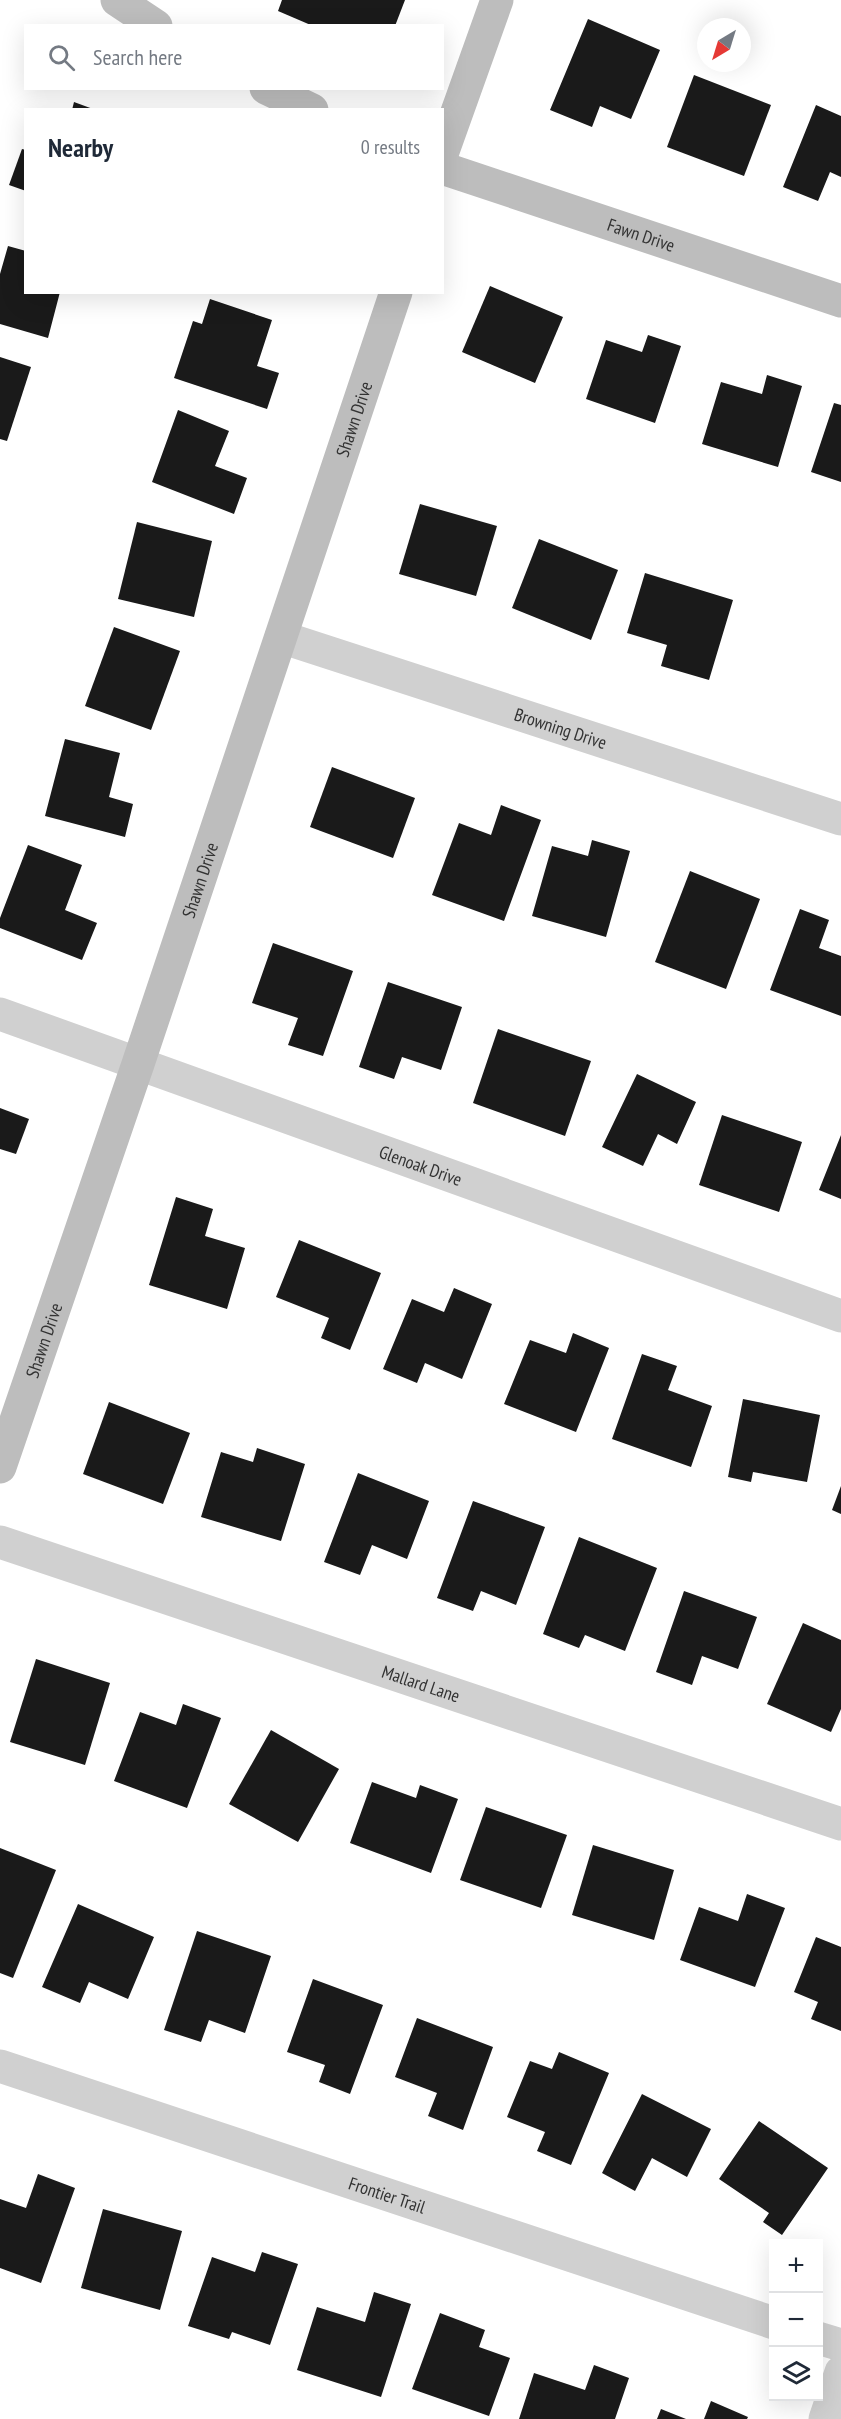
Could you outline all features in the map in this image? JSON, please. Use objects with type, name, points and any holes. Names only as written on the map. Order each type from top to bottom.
[{"type":"street","points":[[117,0],[153,24]]},
{"type":"street","points":[[444,148],[496,0]]},
{"type":"street","points":[[270,90],[308,108]]},
{"type":"street","name":"Fawn Drive","points":[[444,169],[841,301]]},
{"type":"street","name":"Shawn Drive","points":[[0,1467],[138,1064],[395,294]]},
{"type":"street","name":"Browning Drive","points":[[281,637],[841,819]]},
{"type":"street","name":"Glenoak Drive","points":[[0,1014],[841,1316]]},
{"type":"street","name":"Mallard Lane","points":[[0,1542],[841,1824]]},
{"type":"street","name":"Frontier Trail","points":[[0,2066],[769,2321]]},
{"type":"street","points":[[823,2339],[841,2345]]},
{"type":"street","points":[[825,2419],[841,2373]]},
{"type":"building","points":[[282,0],[405,0],[396,24],[308,24],[278,11]]},
{"type":"building","points":[[588,19],[660,50],[631,119],[600,106],[592,127],[550,110]]},
{"type":"building","points":[[694,75],[771,105],[744,176],[667,147]]},
{"type":"building","points":[[74,102],[90,108],[72,108]]},
{"type":"building","points":[[816,105],[841,116],[841,177],[830,172],[818,201],[783,187]]},
{"type":"building","points":[[22,149],[24,150],[24,190],[9,185]]},
{"type":"building","points":[[8,246],[24,250],[24,294],[59,294],[48,338],[0,324],[0,274]]},
{"type":"building","points":[[490,286],[563,317],[535,383],[462,352]]},
{"type":"building","points":[[210,299],[272,320],[257,366],[279,373],[267,409],[174,378],[193,321],[202,324]]},
{"type":"building","points":[[648,335],[681,346],[655,423],[586,399],[606,340],[642,352]]},
{"type":"building","points":[[0,357],[31,367],[7,441],[0,439]]},
{"type":"building","points":[[767,375],[802,386],[778,467],[702,444],[721,382],[762,394]]},
{"type":"building","points":[[834,403],[841,405],[841,482],[811,472]]},
{"type":"building","points":[[178,410],[229,431],[215,466],[247,478],[234,514],[152,482]]},
{"type":"building","points":[[420,504],[497,526],[476,596],[399,574]]},
{"type":"building","points":[[137,522],[212,541],[194,617],[118,599]]},
{"type":"building","points":[[539,539],[618,570],[591,640],[512,608]]},
{"type":"building","points":[[645,573],[733,600],[709,680],[661,666],[667,645],[627,633]]},
{"type":"building","points":[[114,627],[180,651],[151,730],[85,706]]},
{"type":"building","points":[[65,739],[120,753],[109,797],[133,804],[125,837],[45,816]]},
{"type":"building","points":[[332,767],[415,798],[393,858],[310,827]]},
{"type":"building","points":[[501,805],[541,820],[504,921],[432,895],[459,823],[491,835]]},
{"type":"building","points":[[592,840],[630,851],[606,937],[532,916],[552,846],[588,856]]},
{"type":"building","points":[[28,845],[82,865],[65,910],[97,923],[82,960],[0,928],[0,918]]},
{"type":"building","points":[[690,871],[760,899],[726,989],[655,962]]},
{"type":"building","points":[[800,909],[829,920],[819,948],[841,956],[841,1016],[770,990]]},
{"type":"building","points":[[273,943],[353,971],[323,1056],[288,1045],[298,1018],[252,1003]]},
{"type":"building","points":[[388,982],[462,1007],[441,1070],[402,1057],[394,1079],[359,1067]]},
{"type":"building","points":[[498,1029],[591,1061],[565,1136],[473,1103]]},
{"type":"building","points":[[637,1074],[696,1102],[677,1144],[658,1134],[643,1166],[602,1147]]},
{"type":"building","points":[[0,1108],[29,1119],[16,1154],[0,1149]]},
{"type":"building","points":[[722,1115],[802,1142],[779,1212],[699,1185]]},
{"type":"building","points":[[841,1135],[841,1199],[819,1190]]},
{"type":"building","points":[[176,1197],[213,1209],[205,1236],[245,1248],[227,1309],[149,1285]]},
{"type":"building","points":[[299,1240],[381,1273],[350,1350],[321,1338],[329,1318],[276,1297]]},
{"type":"building","points":[[454,1288],[492,1304],[462,1379],[425,1363],[417,1383],[383,1369],[412,1299],[444,1312]]},
{"type":"building","points":[[573,1333],[609,1348],[576,1432],[504,1404],[530,1340],[566,1353]]},
{"type":"building","points":[[642,1354],[677,1366],[668,1390],[712,1406],[691,1467],[612,1439]]},
{"type":"building","points":[[743,1399],[820,1415],[807,1482],[753,1472],[751,1482],[728,1477]]},
{"type":"building","points":[[109,1402],[190,1433],[163,1504],[83,1474]]},
{"type":"building","points":[[257,1448],[305,1464],[281,1541],[201,1517],[221,1452],[253,1462]]},
{"type":"building","points":[[358,1473],[429,1501],[407,1559],[372,1545],[360,1575],[324,1562]]},
{"type":"building","points":[[841,1486],[841,1514],[832,1510]]},
{"type":"building","points":[[473,1501],[545,1527],[516,1605],[481,1591],[473,1611],[437,1598]]},
{"type":"building","points":[[579,1537],[657,1568],[625,1651],[585,1635],[579,1648],[543,1634]]},
{"type":"building","points":[[684,1591],[757,1617],[738,1669],[702,1656],[692,1685],[656,1672]]},
{"type":"building","points":[[803,1623],[841,1640],[841,1709],[831,1732],[767,1704]]},
{"type":"building","points":[[36,1659],[110,1683],[85,1765],[10,1742]]},
{"type":"building","points":[[183,1704],[221,1718],[187,1808],[114,1781],[140,1712],[176,1725]]},
{"type":"building","points":[[271,1730],[339,1769],[298,1842],[229,1804]]},
{"type":"building","points":[[372,1782],[416,1798],[420,1785],[458,1799],[431,1873],[350,1843]]},
{"type":"building","points":[[486,1807],[567,1835],[541,1908],[460,1880]]},
{"type":"building","points":[[593,1845],[674,1870],[654,1940],[572,1915]]},
{"type":"building","points":[[0,1848],[56,1870],[13,1978],[0,1973]]},
{"type":"building","points":[[747,1894],[785,1908],[755,1987],[680,1960],[699,1907],[738,1921]]},
{"type":"building","points":[[78,1904],[154,1937],[128,1999],[89,1982],[80,2003],[42,1987]]},
{"type":"building","points":[[197,1931],[271,1956],[245,2033],[209,2020],[201,2042],[164,2030]]},
{"type":"building","points":[[816,1937],[841,1947],[841,2031],[811,2019],[818,2002],[794,1992]]},
{"type":"building","points":[[313,1979],[383,2005],[350,2094],[319,2082],[325,2065],[287,2052]]},
{"type":"building","points":[[417,2018],[493,2047],[463,2130],[428,2116],[437,2093],[395,2077]]},
{"type":"building","points":[[559,2052],[609,2073],[571,2165],[537,2151],[545,2132],[507,2117],[530,2061],[552,2069]]},
{"type":"building","points":[[642,2094],[711,2129],[687,2177],[652,2158],[635,2191],[602,2173]]},
{"type":"building","points":[[759,2121],[828,2168],[782,2235],[763,2222],[769,2213],[719,2179]]},
{"type":"building","points":[[38,2174],[75,2188],[41,2283],[0,2268],[0,2199],[26,2208]]},
{"type":"building","points":[[103,2209],[182,2231],[160,2310],[81,2288]]},
{"type":"building","points":[[262,2252],[298,2264],[270,2345],[232,2332],[229,2339],[188,2326],[212,2257],[255,2272]]},
{"type":"building","points":[[374,2292],[411,2304],[381,2397],[297,2370],[317,2307],[365,2322]]},
{"type":"building","points":[[440,2313],[485,2330],[479,2347],[510,2358],[489,2416],[412,2389]]},
{"type":"building","points":[[594,2365],[629,2378],[615,2419],[519,2419],[534,2373],[585,2390]]},
{"type":"building","points":[[711,2401],[748,2417],[747,2419],[704,2419]]},
{"type":"building","points":[[661,2409],[686,2419],[657,2419]]}]
